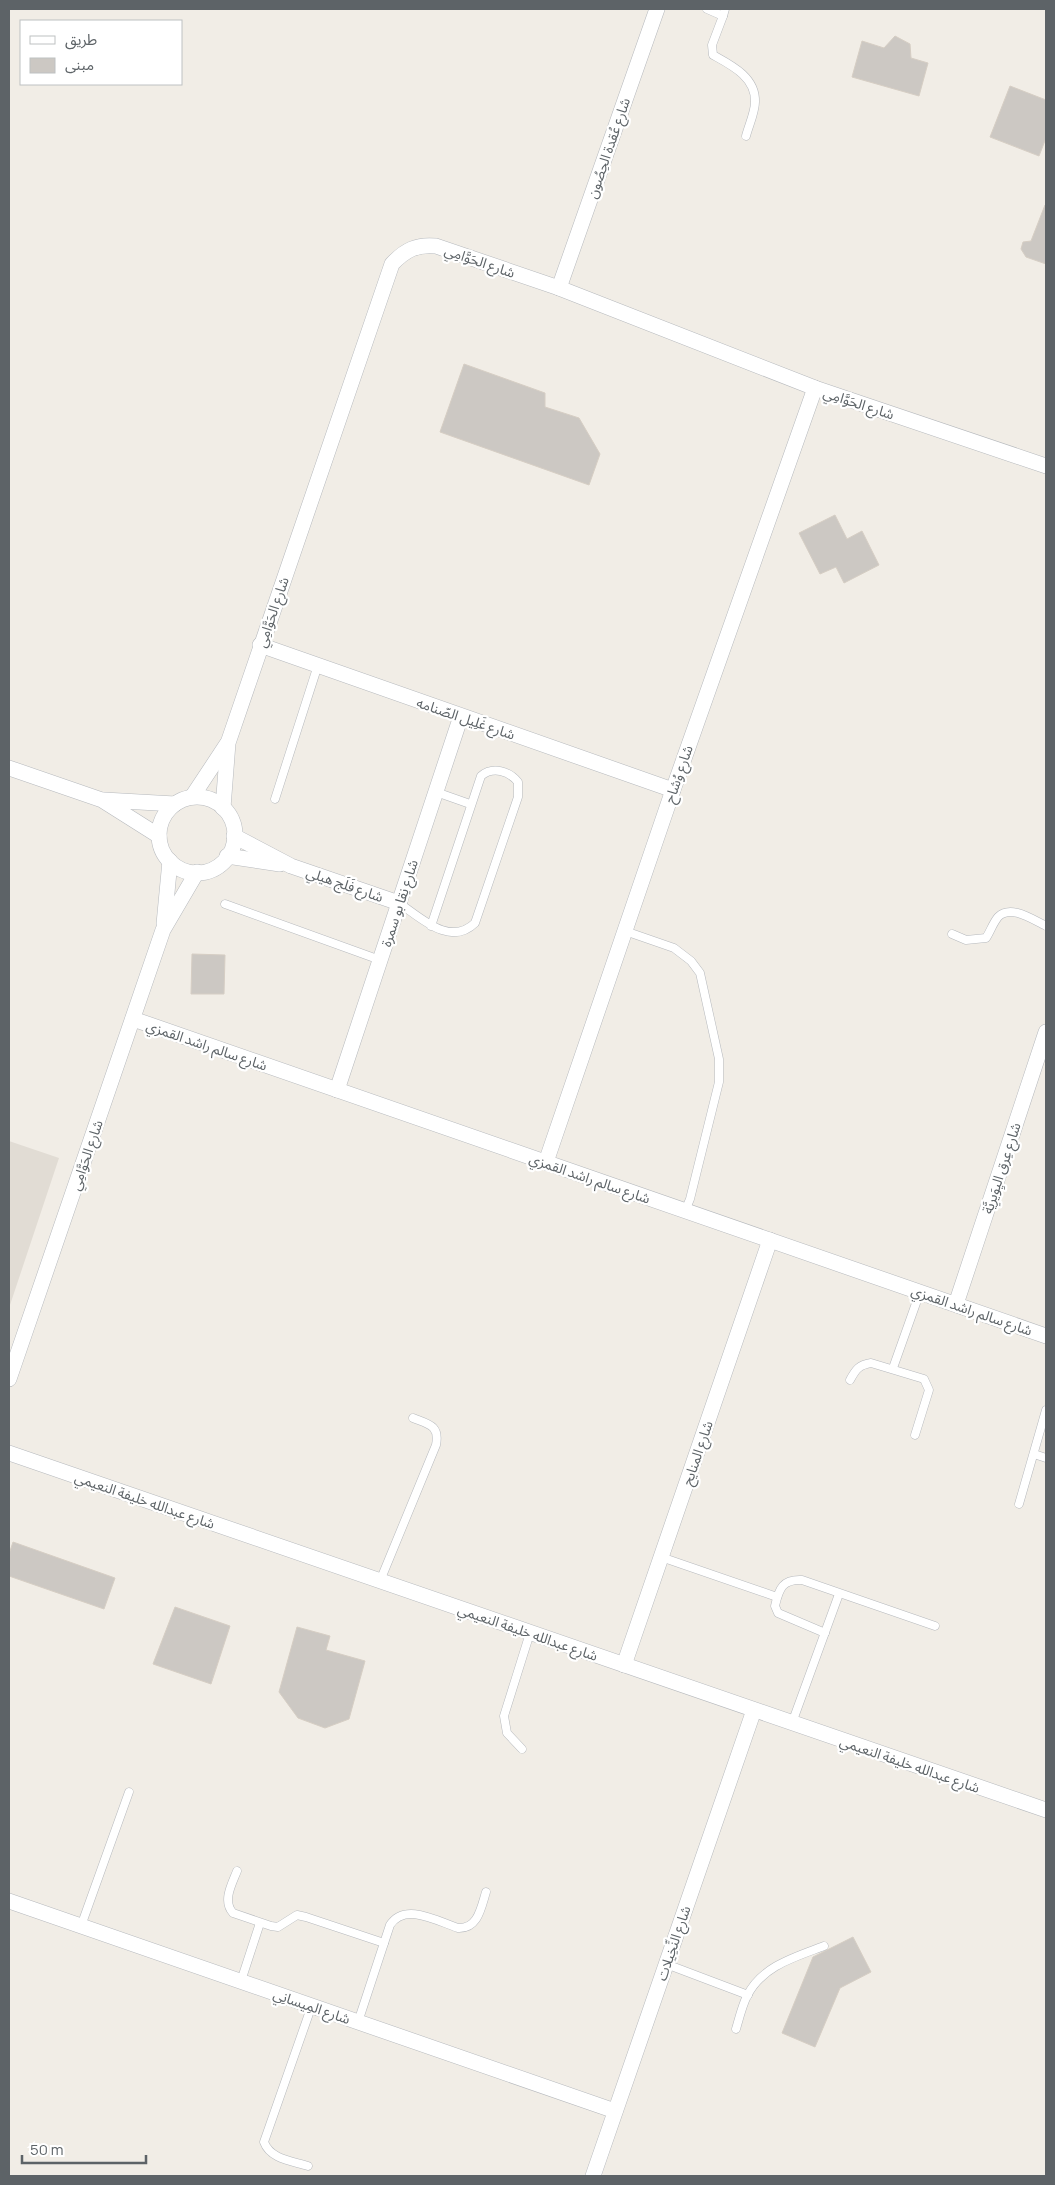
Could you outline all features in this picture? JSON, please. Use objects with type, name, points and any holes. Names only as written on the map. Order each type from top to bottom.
[{"type":"street","name":"شارع عُقدة الحِصُون","points":[[559,288],[656,9]]},
{"type":"street","name":"شارع الحَوَّامِي","points":[[223,808],[228,742],[260,645],[392,264],[400,256],[415,247],[436,246],[559,288],[815,388],[1046,466]]},
{"type":"street","name":"شارع وُشاح","points":[[546,1162],[673,790],[815,388]]},
{"type":"street","name":"شارع غَلِيل الصّنامه","points":[[260,645],[673,790]]},
{"type":"street","name":"شارع نِقا بو سمرة","points":[[337,1090],[461,716]]},
{"type":"street","name":"شارع الحَوَّامِي","points":[[192,797],[228,742]]},
{"type":"street","points":[[9,768],[102,800],[159,836]]},
{"type":"street","points":[[102,800],[174,804],[192,797],[214,801],[223,808],[232,820],[234,836],[227,856],[214,868],[197,872],[182,870],[164,854],[159,836],[163,818],[174,804]]},
{"type":"street","name":"شارع فَلَج هيلي","points":[[234,836],[291,866],[399,903]]},
{"type":"street","name":"شارع فَلَج هيلي","points":[[227,856],[291,866]]},
{"type":"street","name":"شارع الحَوَّامِي","points":[[163,930],[170,861]]},
{"type":"street","name":"شارع الحَوَّامِي","points":[[9,1379],[163,930],[197,872]]},
{"type":"street","name":"شارع سالم راشد القمزي","points":[[133,1019],[1046,1336]]},
{"type":"street","name":"شارع عِرق اليِوَيرِيَّة","points":[[956,1304],[1042,1060],[1046,1032]]},
{"type":"street","name":"شارع المنايح","points":[[624,1665],[770,1240]]},
{"type":"street","name":"شارع عبدالله خليفة النعيمي","points":[[9,1453],[1046,1810]]},
{"type":"street","name":"شارع النِّخِيلات","points":[[593,2176],[754,1710]]},
{"type":"street","name":"شارع المِيسانِي","points":[[9,1901],[615,2111]]},
{"type":"lane","points":[[707,9],[724,12],[712,45],[713,55],[738,70],[754,86],[756,103],[746,136]]},
{"type":"lane","points":[[275,799],[318,665]]},
{"type":"lane","points":[[399,903],[431,926],[458,933],[468,930],[475,923],[518,797],[518,782],[513,776],[495,770],[486,771],[477,784],[431,926]]},
{"type":"lane","points":[[436,792],[470,804]]},
{"type":"lane","points":[[225,904],[380,960]]},
{"type":"lane","points":[[952,934],[966,940],[986,938],[997,919],[1004,913],[1014,912],[1046,926]]},
{"type":"lane","points":[[625,931],[674,948],[691,961],[700,973],[718,1059],[718,1082],[709,1127],[685,1211]]},
{"type":"lane","points":[[892,1368],[920,1292]]},
{"type":"lane","points":[[850,1380],[856,1369],[862,1364],[871,1363],[924,1379],[929,1390],[915,1436]]},
{"type":"lane","points":[[1019,1504],[1046,1410]]},
{"type":"lane","points":[[380,1581],[438,1437],[435,1429],[430,1424],[413,1418]]},
{"type":"lane","points":[[1034,1454],[1046,1458]]},
{"type":"lane","points":[[661,1557],[777,1597]]},
{"type":"lane","points":[[826,1632],[778,1613],[775,1606],[783,1585],[791,1579],[802,1580],[935,1626]]},
{"type":"lane","points":[[792,1723],[839,1594]]},
{"type":"lane","points":[[522,1750],[507,1733],[504,1716],[530,1633]]},
{"type":"lane","points":[[81,1926],[129,1792]]},
{"type":"lane","points":[[237,1871],[229,1894],[229,1909],[233,1913],[260,1923],[278,1927],[297,1915],[384,1943]]},
{"type":"lane","points":[[358,2022],[390,1925],[395,1917],[404,1914],[416,1914],[458,1928],[466,1928],[473,1924],[477,1918],[486,1892]]},
{"type":"lane","points":[[241,1981],[260,1923]]},
{"type":"lane","points":[[736,2029],[748,1995],[763,1975],[786,1960],[824,1946]]},
{"type":"lane","points":[[666,1964],[748,1995]]},
{"type":"lane","points":[[308,2166],[272,2154],[264,2142],[312,2005]]},
{"type":"shaded area","points":[[9,1141],[59,1158],[9,1308]]},
{"type":"building","points":[[895,36],[910,44],[911,58],[928,63],[919,96],[852,77],[862,41],[884,48]]},
{"type":"building","points":[[1010,86],[1046,100],[1046,138],[1039,156],[990,137]]},
{"type":"building","points":[[1045,205],[1046,264],[1026,257],[1021,249],[1023,242],[1031,241]]},
{"type":"building","points":[[464,364],[545,393],[545,407],[579,418],[600,454],[589,485],[440,432]]},
{"type":"building","points":[[835,515],[847,539],[862,531],[879,565],[844,583],[836,567],[820,574],[799,533]]},
{"type":"building","points":[[192,954],[225,955],[224,994],[191,994]]},
{"type":"building","points":[[13,1542],[115,1578],[104,1609],[9,1576],[9,1554]]},
{"type":"building","points":[[175,1607],[230,1626],[211,1684],[153,1664]]},
{"type":"building","points":[[297,1627],[330,1636],[326,1650],[365,1661],[349,1719],[325,1728],[298,1718],[279,1692]]},
{"type":"building","points":[[853,1937],[871,1972],[840,1988],[815,2047],[782,2033],[813,1957]]}]
